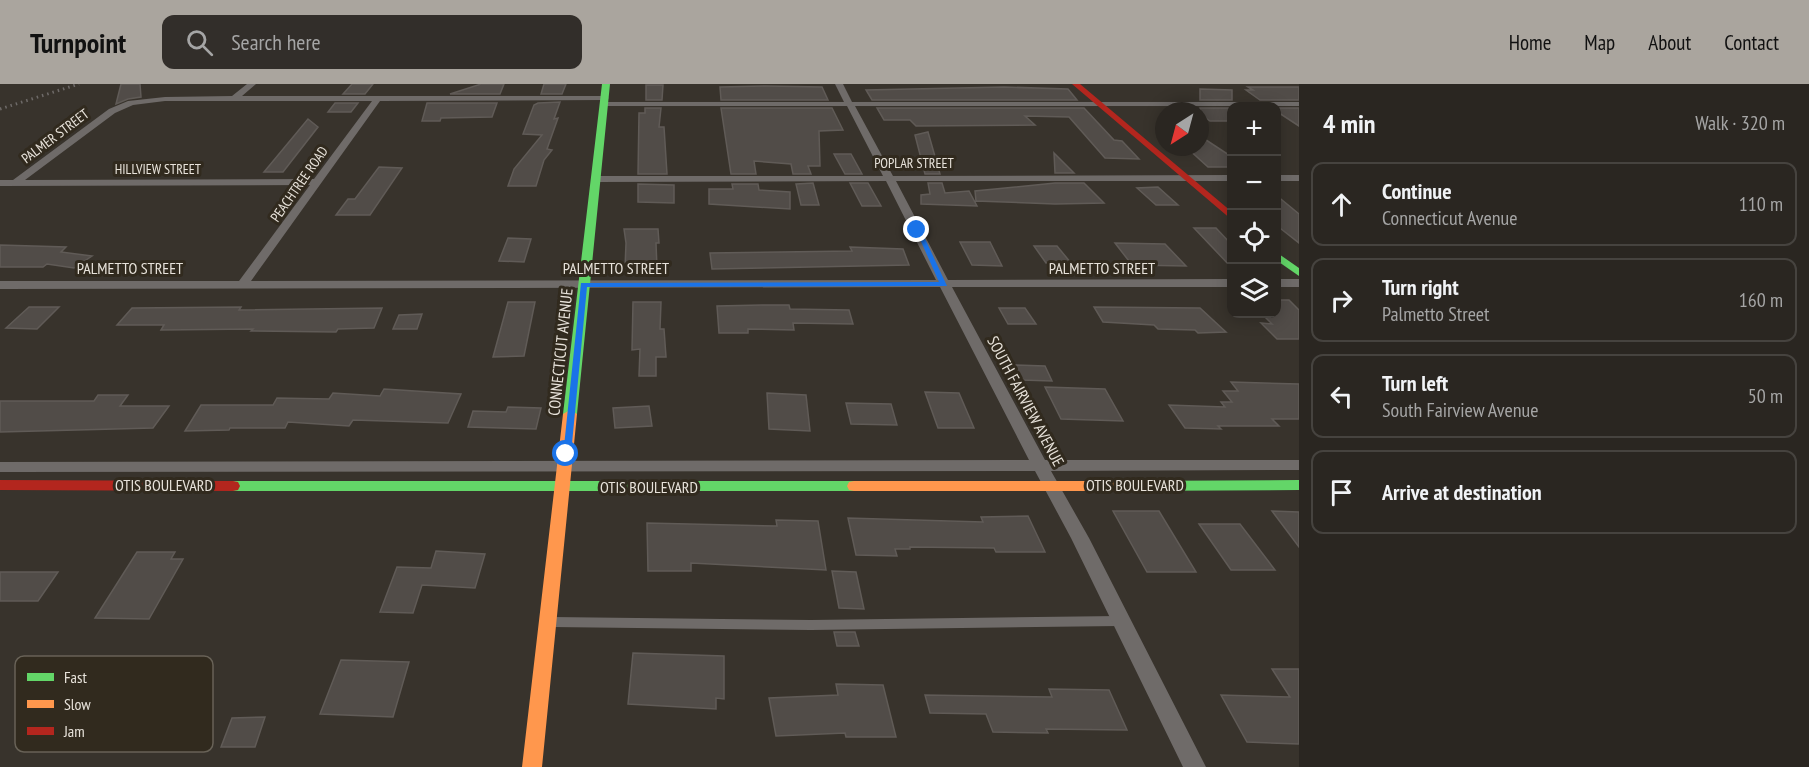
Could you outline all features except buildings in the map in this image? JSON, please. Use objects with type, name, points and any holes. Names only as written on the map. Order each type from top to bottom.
[{"type":"street","points":[[235,98],[252,84]]},
{"type":"street","name":"CONNECTICUT AVENUE","points":[[532,767],[606,84]]},
{"type":"street","name":"SOUTH FAIRVIEW AVENUE","points":[[839,84],[1196,767]]},
{"type":"street","points":[[1076,84],[1227,213]]},
{"type":"street","name":"PALMER STREET","points":[[15,183],[112,111],[131,103],[155,99],[378,98],[851,105],[1299,104]]},
{"type":"street","name":"PEACHTREE ROAD","points":[[242,285],[378,98]]},
{"type":"street","name":"POPLAR STREET","points":[[596,178],[1227,178]]},
{"type":"street","points":[[1281,178],[1299,178]]},
{"type":"street","name":"HILLVIEW STREET","points":[[0,183],[317,182]]},
{"type":"street","points":[[1281,259],[1299,273]]},
{"type":"street","name":"PALMETTO STREET","points":[[0,285],[1227,283]]},
{"type":"street","points":[[1281,283],[1299,283]]},
{"type":"street","name":"OTIS BOULEVARD","points":[[0,467],[1299,465]]},
{"type":"street","name":"OTIS BOULEVARD","points":[[0,485],[563,487],[1299,485]]},
{"type":"lane","points":[[548,622],[822,624],[1121,621]]},
{"type":"railway","points":[[0,109],[79,84]]},
{"type":"traffic: fast","points":[[570,414],[606,84]]},
{"type":"traffic: fast","points":[[1281,259],[1299,273]]},
{"type":"traffic: fast","points":[[1115,486],[1299,485]]},
{"type":"traffic: fast","points":[[233,486],[854,486]]},
{"type":"traffic: slow","points":[[532,767],[570,414]]},
{"type":"traffic: slow","points":[[854,486],[1115,486]]},
{"type":"traffic: jam","points":[[1076,84],[1227,213]]},
{"type":"traffic: jam","points":[[0,485],[233,486]]},
{"type":"route","points":[[566,454],[584,284],[944,285],[917,230]]}]
